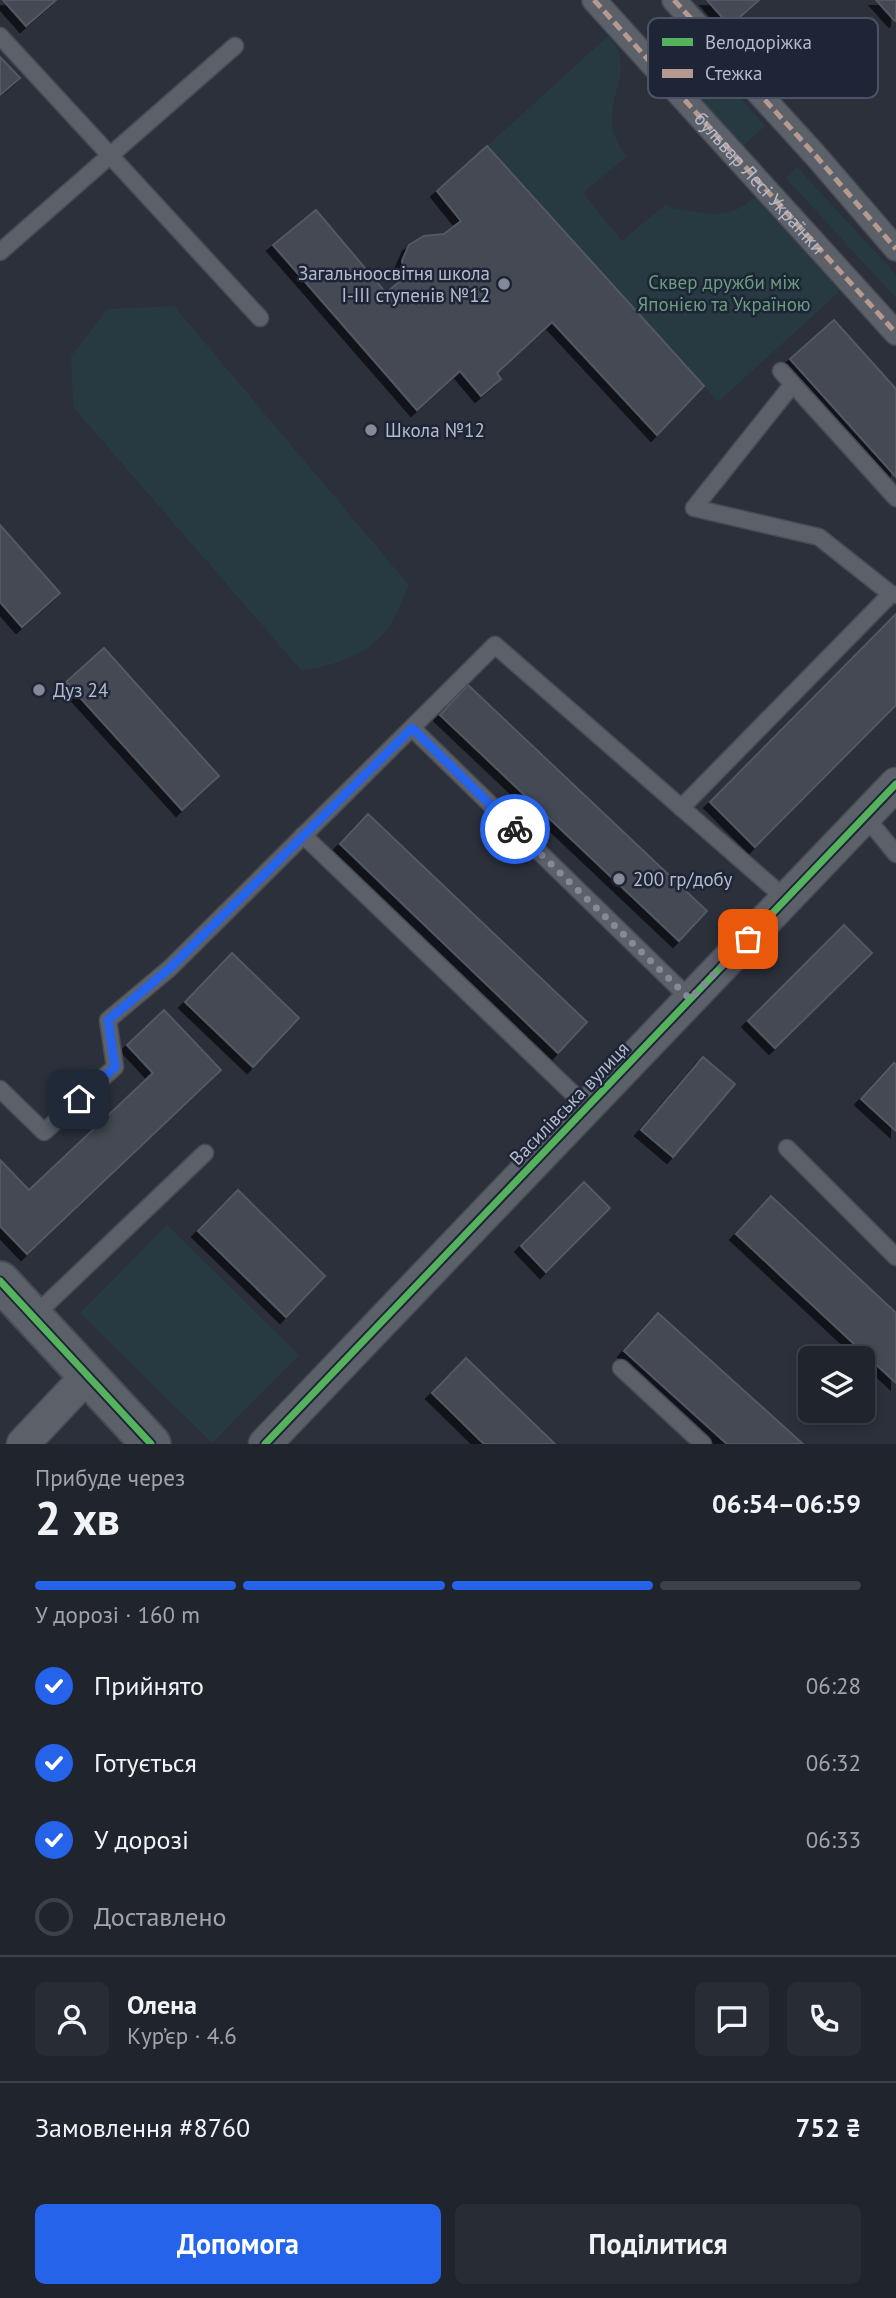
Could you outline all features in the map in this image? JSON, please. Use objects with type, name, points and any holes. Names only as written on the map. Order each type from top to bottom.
[{"type":"street","name":"бульвар Лесі Українки","points":[[594,0],[648,60]]},
{"type":"street","points":[[674,0],[690,18]]},
{"type":"street","name":"бульвар Лесі Українки","points":[[683,98],[896,333]]},
{"type":"street","points":[[763,98],[896,249]]},
{"type":"street","name":"Василівська вулиця","points":[[265,1444],[896,784]]},
{"type":"street","points":[[0,1281],[151,1444]]},
{"type":"street","points":[[23,1444],[87,1376]]},
{"type":"lane","points":[[0,36],[260,318]]},
{"type":"lane","points":[[0,252],[235,46]]},
{"type":"lane","points":[[781,371],[896,498]]},
{"type":"lane","points":[[681,808],[893,594],[819,537],[694,508],[793,384]]},
{"type":"lane","points":[[0,1090],[44,1132],[115,1067],[108,1020],[170,968],[495,645],[786,899]]},
{"type":"lane","points":[[412,728],[690,999]]},
{"type":"lane","points":[[865,816],[896,854]]},
{"type":"lane","points":[[303,835],[587,1107]]},
{"type":"lane","points":[[787,1148],[896,1257]]},
{"type":"lane","points":[[33,1317],[205,1153]]},
{"type":"lane","points":[[621,1368],[703,1444]]},
{"type":"green space","name":"Сквер дружби між Японією та Україною","points":[[608,36],[618,51],[621,65],[612,122],[616,138],[627,156],[583,193],[622,241],[666,204],[672,208],[716,214],[735,210],[755,197],[840,291],[718,402],[487,146]]},
{"type":"green space","points":[[692,98],[739,98],[765,126],[739,150]]},
{"type":"green space","points":[[797,167],[896,275],[896,298],[786,178]]},
{"type":"green space","points":[[174,306],[409,585],[390,625],[373,644],[362,651],[326,666],[301,670],[73,407],[71,356],[108,309]]},
{"type":"green space","points":[[167,1225],[299,1355],[212,1443],[80,1313]]},
{"type":"building","points":[[3,0],[56,0],[26,26]]},
{"type":"building","points":[[707,0],[759,0],[739,18],[723,18]]},
{"type":"building","points":[[876,0],[896,0],[895,21]]},
{"type":"building","points":[[0,57],[20,78],[0,95]]},
{"type":"building","name":"Загальноосвітня школа І-ІІІ ступенів №12","points":[[487,146],[704,386],[657,435],[552,322],[497,373],[501,379],[481,396],[460,371],[417,410],[273,245],[316,210],[386,293],[406,276],[402,261],[409,245],[424,236],[444,234],[461,221],[437,191]]},
{"type":"building","points":[[834,320],[896,389],[896,477],[790,359]]},
{"type":"building","points":[[0,525],[60,593],[22,627],[0,602]]},
{"type":"building","points":[[896,614],[896,705],[755,847],[710,802]]},
{"type":"building","points":[[104,648],[219,776],[182,810],[66,682]]},
{"type":"building","points":[[468,685],[707,911],[679,941],[440,715]]},
{"type":"building","points":[[368,814],[587,1022],[558,1053],[340,844]]},
{"type":"building","points":[[844,925],[872,953],[775,1048],[748,1021]]},
{"type":"building","points":[[232,953],[299,1018],[253,1067],[185,1002]]},
{"type":"building","points":[[164,1010],[221,1070],[27,1254],[0,1226],[0,1160],[29,1190],[153,1073],[127,1045]]},
{"type":"building","points":[[703,1057],[735,1084],[673,1157],[641,1130]]},
{"type":"building","points":[[894,1063],[896,1064],[896,1131],[861,1099]]},
{"type":"building","points":[[584,1182],[610,1208],[546,1272],[521,1246]]},
{"type":"building","points":[[238,1190],[325,1276],[286,1317],[198,1231]]},
{"type":"building","points":[[771,1196],[896,1313],[896,1383],[875,1363],[875,1346],[856,1346],[736,1234]]},
{"type":"building","points":[[658,1313],[803,1444],[727,1444],[624,1351]]},
{"type":"building","points":[[466,1358],[555,1444],[484,1444],[432,1393]]},
{"type":"marked path","points":[[594,0],[648,60]]},
{"type":"marked path","points":[[674,0],[690,18]]},
{"type":"marked path","points":[[683,98],[896,333]]},
{"type":"marked path","points":[[763,98],[896,249]]},
{"type":"cycle path","points":[[265,1444],[896,784]]},
{"type":"cycle path","points":[[0,1281],[151,1444]]},
{"type":"way so far","points":[[515,829],[690,999],[748,939]]},
{"type":"place","name":"Загальноосвітня школа І-ІІІ ступенів №12","points":[[504,284]]},
{"type":"place","name":"Школа №12","points":[[371,430]]},
{"type":"place","name":"Дуз 24","points":[[39,690]]},
{"type":"place","name":"200 гр/добу","points":[[619,879]]},
{"type":"route","points":[[79,1099],[115,1067],[108,1020],[170,968],[412,728],[515,829]]}]
